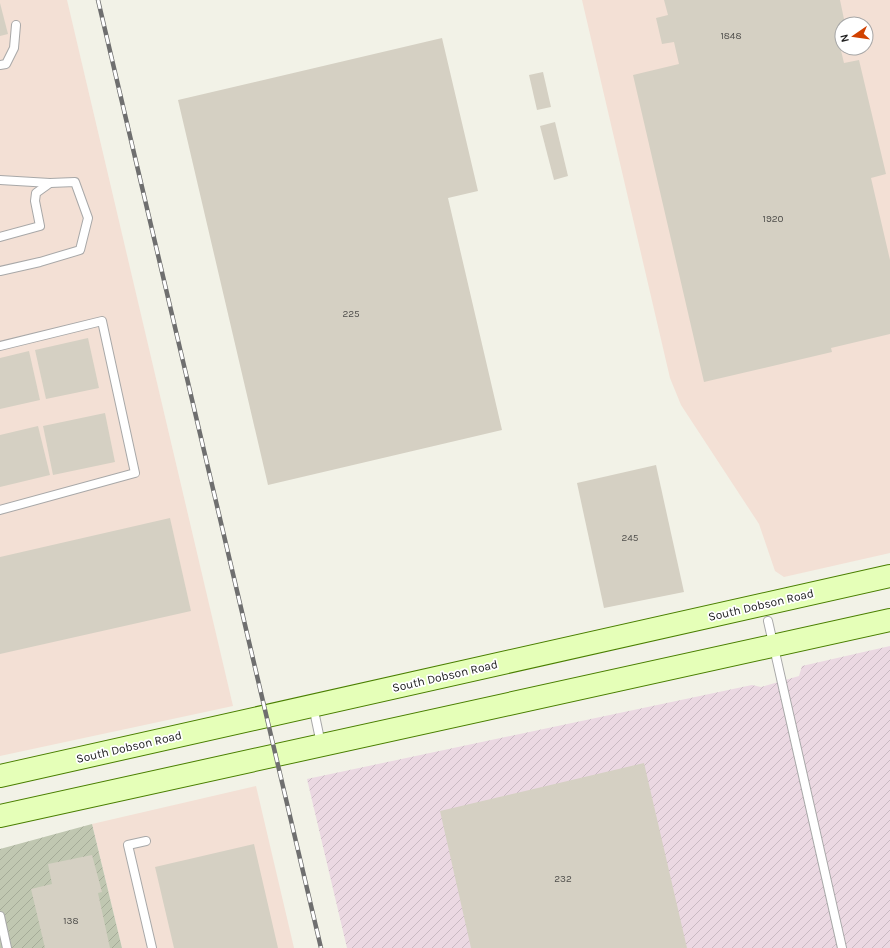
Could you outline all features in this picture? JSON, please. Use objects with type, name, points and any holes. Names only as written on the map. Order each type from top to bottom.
[{"type":"main road","name":"South Dobson Road","points":[[0,776],[890,576]]},
{"type":"main road","points":[[0,816],[890,620]]},
{"type":"lane","points":[[0,65],[6,64],[14,48],[16,25]]},
{"type":"lane","points":[[0,180],[50,183],[75,182],[88,218],[80,250],[40,262],[0,270]]},
{"type":"lane","points":[[0,237],[40,226],[35,201],[36,193],[50,183]]},
{"type":"lane","points":[[0,346],[102,321],[135,473],[0,510]]},
{"type":"lane","points":[[768,621],[772,646],[842,948]]},
{"type":"lane","points":[[313,706],[322,745]]},
{"type":"lane","points":[[146,840],[128,845],[152,948]]},
{"type":"lane","points":[[0,916],[7,948]]},
{"type":"shaded area","points":[[0,0],[67,0],[233,706],[0,756]]},
{"type":"shaded area","points":[[582,0],[890,0],[890,553],[784,577],[775,571],[759,524],[681,405],[670,378]]},
{"type":"shaded area","points":[[890,646],[890,948],[347,948],[307,779],[752,685],[761,687],[799,676],[802,666]]},
{"type":"shaded area","points":[[256,786],[294,948],[122,948],[92,824]]},
{"type":"shaded area","points":[[92,824],[122,948],[0,948],[0,849]]},
{"type":"building","points":[[664,0],[840,0],[843,16],[834,16],[834,56],[842,56],[844,63],[859,60],[886,174],[871,178],[890,260],[890,334],[831,348],[832,352],[704,382],[633,75],[679,64],[674,42],[662,44],[656,18],[668,15]]},
{"type":"building","points":[[0,3],[8,34],[0,36]]},
{"type":"building","points":[[442,38],[478,191],[448,198],[502,430],[268,485],[178,100]]},
{"type":"building","points":[[543,72],[551,107],[537,110],[529,75]]},
{"type":"building","points":[[555,122],[568,176],[554,180],[540,126]]},
{"type":"building","points":[[88,338],[99,388],[46,399],[35,350]]},
{"type":"building","points":[[29,351],[40,400],[0,409],[0,358]]},
{"type":"building","points":[[105,413],[115,462],[53,475],[43,426]]},
{"type":"building","points":[[38,426],[50,475],[0,487],[0,435]]},
{"type":"building","points":[[656,465],[684,592],[604,608],[577,483]]},
{"type":"building","points":[[170,518],[191,611],[0,654],[0,557]]},
{"type":"building","points":[[644,763],[687,948],[471,948],[440,811]]},
{"type":"building","points":[[254,844],[278,948],[174,948],[155,867]]},
{"type":"building","points":[[92,855],[102,892],[98,893],[110,948],[45,948],[31,889],[52,884],[48,864]]},
{"type":"railway","points":[[98,0],[321,948]]}]
